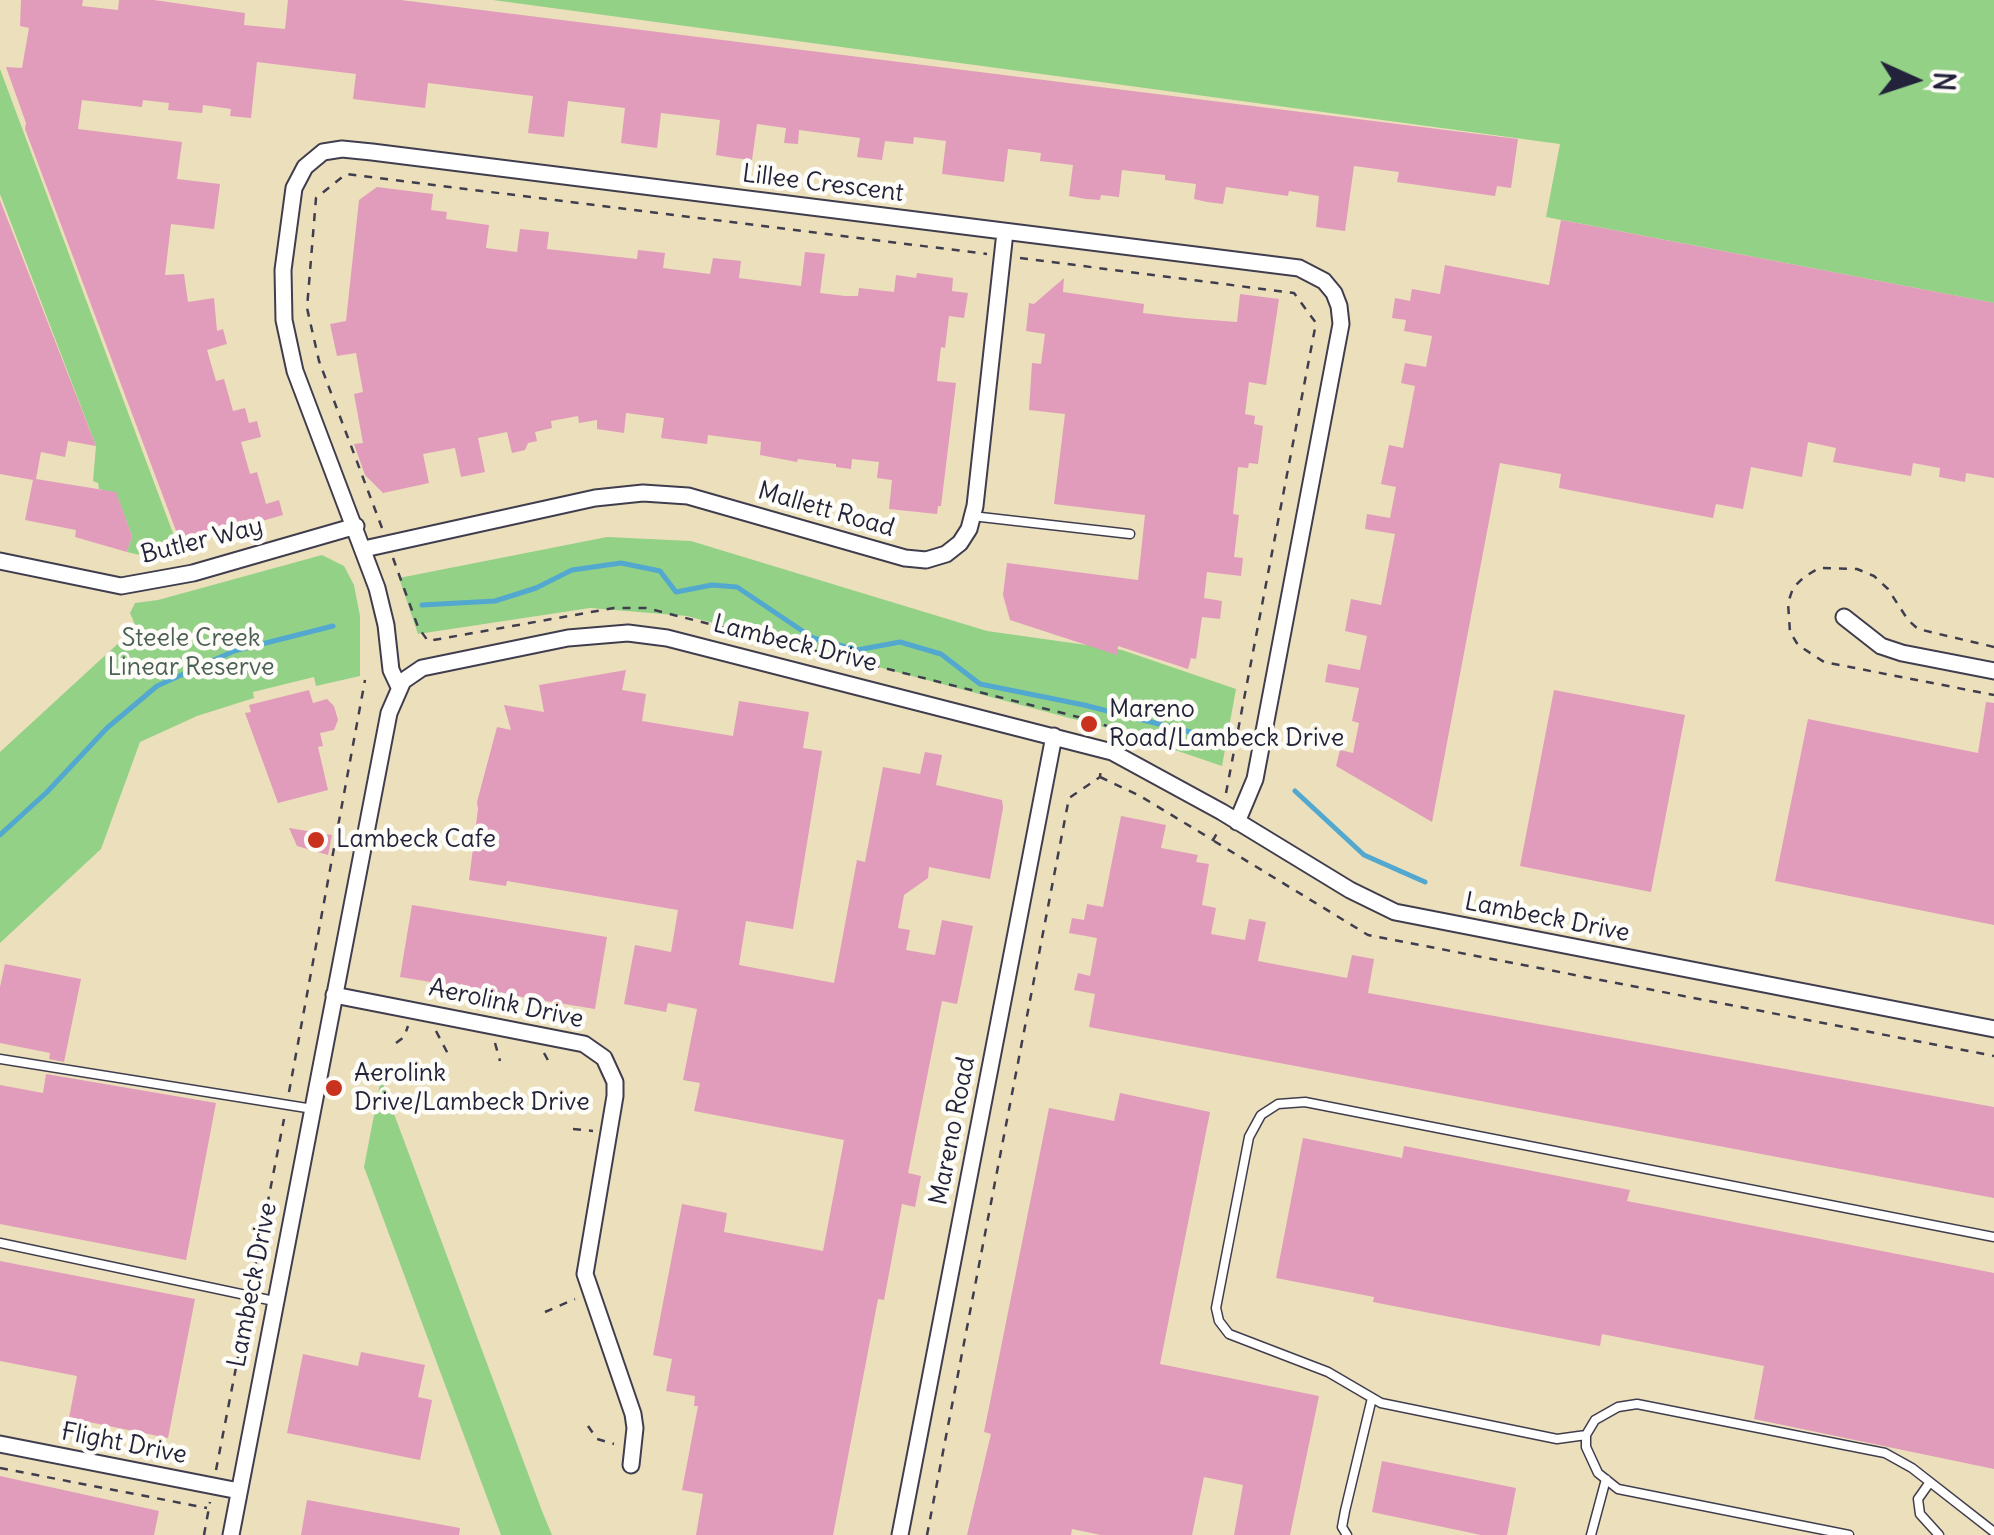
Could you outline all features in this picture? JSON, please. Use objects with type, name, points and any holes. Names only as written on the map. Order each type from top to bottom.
[{"type":"street","name":"Lillee Crescent","points":[[399,688],[364,549],[294,371],[284,320],[282,270],[294,188],[305,166],[323,152],[372,152],[1300,268],[1324,280],[1340,306],[1338,340],[1255,779],[1237,822]]},
{"type":"street","name":"Mallett Road","points":[[364,549],[610,495],[659,494],[688,496],[905,558],[926,560],[946,554],[960,543],[972,516],[1005,232]]},
{"type":"street","name":"Butler Way","points":[[0,561],[121,586],[192,572],[356,526]]},
{"type":"street","points":[[1844,617],[1881,646],[1994,671]]},
{"type":"street","name":"Lambeck Drive","points":[[230,1535],[388,713],[399,688],[412,674],[437,664],[568,638],[628,633],[695,644],[1103,750],[1134,762],[1350,890],[1408,915],[1994,1029]]},
{"type":"street","name":"Mareno Road","points":[[900,1535],[1054,736]]},
{"type":"street","name":"Aerolink Drive","points":[[334,995],[584,1044],[604,1058],[615,1082],[585,1274],[633,1414],[632,1457]]},
{"type":"street","name":"Flight Drive","points":[[0,1444],[239,1490]]},
{"type":"lane","points":[[972,516],[1130,534]]},
{"type":"lane","points":[[0,1059],[312,1109]]},
{"type":"lane","points":[[1586,1435],[1558,1439],[1381,1403],[1328,1372],[1229,1334],[1219,1321],[1216,1308],[1249,1137],[1260,1115],[1278,1104],[1305,1102],[1994,1237]]},
{"type":"lane","points":[[0,1243],[276,1302]]},
{"type":"lane","points":[[1347,1535],[1342,1527],[1344,1511],[1372,1398]]},
{"type":"lane","points":[[1849,1535],[1618,1489],[1598,1473],[1586,1447],[1586,1435],[1595,1420],[1618,1407],[1637,1404],[1885,1453],[1994,1532]]},
{"type":"lane","points":[[1591,1535],[1606,1480]]},
{"type":"lane","points":[[1930,1482],[1918,1500],[1920,1514],[1939,1535]]},
{"type":"path","points":[[1100,778],[1103,750],[1113,728],[646,608],[614,608],[428,641],[418,627],[319,361],[308,308],[316,198],[346,174],[1294,292],[1316,323],[1219,831],[1213,840]]},
{"type":"path","points":[[1100,778],[1140,796],[1368,935],[1994,1056]]},
{"type":"path","points":[[927,1535],[1069,798],[1100,778]]},
{"type":"path","points":[[396,1043],[406,1031],[412,1010]]},
{"type":"path","points":[[437,1015],[436,1034],[448,1054]]},
{"type":"path","points":[[573,1129],[609,1132]]},
{"type":"path","points":[[545,1312],[591,1293]]},
{"type":"path","points":[[588,1426],[597,1439],[632,1457]]},
{"type":"path","points":[[0,1468],[209,1508]]},
{"type":"green space","points":[[493,0],[1994,0],[1994,303],[1546,217],[1560,144]]},
{"type":"green space","points":[[0,69],[177,544],[140,555],[127,552],[132,536],[116,493],[99,489],[93,481],[96,446],[0,194]]},
{"type":"green space","points":[[607,537],[691,541],[987,631],[1122,650],[1236,689],[1222,766],[1122,732],[687,616],[590,608],[418,634],[399,578]]},
{"type":"green space","name":"Steele Creek Linear Reserve","points":[[322,555],[344,566],[354,585],[360,616],[360,676],[316,686],[314,677],[253,692],[254,698],[197,716],[140,742],[101,849],[0,943],[0,752],[136,627],[130,613],[135,603]]},
{"type":"green space","points":[[381,1079],[552,1535],[501,1535],[364,1167]]},
{"type":"building","points":[[21,0],[83,0],[82,6],[118,10],[119,0],[154,0],[245,13],[244,25],[285,29],[288,0],[401,0],[1518,139],[1511,188],[1497,186],[1495,196],[1397,182],[1399,172],[1354,166],[1345,231],[1316,227],[1319,196],[1289,191],[1288,196],[1226,187],[1223,204],[1207,202],[1194,199],[1196,184],[1165,180],[1165,175],[1122,170],[1119,197],[1101,195],[1100,200],[1086,199],[1069,196],[1073,165],[1040,161],[1041,153],[1008,149],[1004,182],[942,174],[946,141],[914,137],[913,144],[885,141],[882,160],[857,157],[860,138],[799,130],[798,144],[784,143],[786,128],[757,124],[752,160],[734,158],[716,155],[720,120],[661,113],[657,148],[621,143],[625,108],[568,101],[564,137],[528,133],[533,96],[428,83],[425,108],[353,99],[356,74],[257,62],[251,118],[230,116],[231,109],[203,105],[202,113],[168,110],[169,103],[143,100],[142,107],[82,100],[78,129],[182,142],[177,179],[220,184],[214,229],[171,224],[165,275],[184,274],[188,302],[214,298],[217,331],[223,329],[227,344],[207,350],[216,381],[224,379],[233,411],[245,408],[249,423],[257,421],[261,437],[241,442],[250,474],[257,472],[266,504],[279,500],[283,515],[181,544],[25,129],[6,67],[22,68],[29,28],[20,26]]},
{"type":"building","points":[[377,187],[433,194],[431,210],[447,212],[446,219],[489,225],[486,248],[517,252],[520,229],[549,232],[547,249],[637,259],[638,250],[665,253],[663,268],[710,274],[713,258],[741,261],[739,278],[801,286],[805,252],[825,254],[820,293],[845,296],[858,296],[859,288],[894,292],[896,275],[916,278],[917,273],[953,278],[952,291],[968,293],[964,318],[949,316],[945,348],[941,347],[937,381],[956,383],[937,514],[889,509],[892,480],[877,478],[879,462],[852,459],[851,469],[760,455],[761,442],[708,435],[707,444],[661,438],[664,418],[626,413],[624,433],[597,429],[597,420],[579,423],[578,416],[551,421],[552,428],[535,432],[537,441],[512,453],[507,432],[478,438],[485,472],[461,477],[455,448],[423,454],[429,483],[383,493],[365,475],[354,444],[363,443],[354,394],[363,392],[356,353],[337,356],[330,324],[346,321],[359,200]]},
{"type":"building","points":[[0,200],[96,446],[68,441],[65,457],[41,452],[36,479],[116,492],[132,536],[127,552],[75,537],[76,530],[25,520],[33,480],[0,474]]},
{"type":"building","points":[[1561,220],[1994,303],[1994,478],[1966,473],[1965,482],[1939,477],[1940,468],[1913,463],[1911,476],[1833,462],[1836,448],[1808,442],[1802,477],[1751,467],[1743,509],[1716,504],[1713,518],[1559,488],[1561,474],[1500,463],[1432,822],[1336,766],[1340,750],[1353,753],[1359,723],[1352,721],[1359,688],[1325,682],[1328,664],[1360,670],[1367,636],[1345,631],[1351,599],[1381,605],[1395,534],[1365,529],[1367,514],[1390,518],[1396,487],[1381,484],[1389,445],[1403,448],[1415,386],[1401,383],[1405,363],[1426,367],[1432,336],[1404,331],[1406,320],[1392,318],[1395,298],[1410,301],[1412,289],[1440,294],[1445,265],[1549,285]]},
{"type":"building","points":[[1064,278],[1063,292],[1144,304],[1143,313],[1185,318],[1237,322],[1240,294],[1279,299],[1266,385],[1249,382],[1245,414],[1255,416],[1254,424],[1263,426],[1258,464],[1238,467],[1233,514],[1239,515],[1234,557],[1243,558],[1241,576],[1207,572],[1204,598],[1222,601],[1220,619],[1202,617],[1196,659],[1191,658],[1188,669],[1118,646],[1117,655],[1010,620],[1003,595],[1007,563],[1138,580],[1145,515],[1054,504],[1065,414],[1029,410],[1032,363],[1041,364],[1045,334],[1026,331],[1029,303],[1034,304]]},
{"type":"building","points":[[626,670],[622,690],[646,694],[642,721],[733,736],[739,701],[809,712],[803,748],[822,751],[793,929],[746,921],[739,965],[834,983],[857,860],[865,862],[883,767],[920,774],[925,752],[942,755],[936,785],[1002,800],[990,879],[929,867],[928,878],[904,895],[898,928],[910,930],[906,950],[935,955],[942,920],[973,926],[957,1004],[942,1001],[908,1173],[921,1176],[915,1207],[902,1204],[884,1300],[878,1299],[833,1535],[696,1535],[703,1494],[682,1490],[698,1406],[694,1406],[695,1396],[666,1391],[672,1359],[653,1355],[682,1204],[727,1213],[724,1232],[823,1251],[844,1140],[694,1111],[700,1083],[683,1080],[697,1009],[668,1003],[666,1012],[624,1004],[635,945],[671,952],[678,910],[507,881],[506,886],[469,880],[477,802],[497,727],[511,730],[504,705],[544,712],[539,685]]},
{"type":"building","points":[[309,690],[313,703],[327,699],[334,706],[338,720],[334,730],[320,733],[323,746],[318,747],[328,790],[278,803],[245,713],[251,712],[249,705]]},
{"type":"building","points":[[1554,690],[1685,715],[1651,892],[1520,866]]},
{"type":"building","points":[[1986,702],[1994,703],[1994,925],[1775,881],[1808,719],[1978,753]]},
{"type":"building","points":[[1121,816],[1166,825],[1161,848],[1198,855],[1196,862],[1209,864],[1202,905],[1216,908],[1211,934],[1245,940],[1249,919],[1266,922],[1258,961],[1347,978],[1352,955],[1374,959],[1368,993],[1994,1107],[1994,1198],[1089,1027],[1095,994],[1074,990],[1078,973],[1090,976],[1097,938],[1069,933],[1072,918],[1084,920],[1087,904],[1103,907]]},
{"type":"building","points":[[289,828],[332,835],[328,855],[297,846]]},
{"type":"building","points":[[412,905],[607,937],[595,1009],[400,977]]},
{"type":"building","points":[[5,964],[81,979],[64,1062],[49,1059],[50,1053],[0,1043],[0,987]]},
{"type":"building","points":[[46,1074],[216,1103],[186,1260],[0,1224],[0,1085],[43,1093]]},
{"type":"building","points":[[1120,1093],[1210,1112],[1160,1364],[1319,1396],[1290,1535],[1234,1535],[1243,1485],[1204,1477],[1192,1535],[1101,1535],[1072,1529],[1071,1535],[967,1535],[991,1434],[984,1432],[1049,1108],[1114,1121]]},
{"type":"building","points":[[1303,1138],[1402,1158],[1404,1146],[1630,1190],[1627,1201],[1994,1273],[1994,1469],[1754,1419],[1764,1366],[1602,1334],[1600,1346],[1373,1302],[1374,1297],[1276,1278]]},
{"type":"building","points":[[0,1261],[195,1299],[168,1438],[69,1418],[77,1376],[0,1361]]},
{"type":"building","points":[[361,1352],[425,1365],[418,1397],[432,1400],[420,1460],[287,1433],[303,1354],[358,1366]]},
{"type":"building","points":[[1382,1461],[1516,1488],[1507,1535],[1481,1535],[1372,1512]]},
{"type":"building","points":[[0,1476],[159,1511],[154,1535],[0,1535]]},
{"type":"building","points":[[307,1500],[460,1528],[459,1535],[301,1535]]},
{"type":"waterway","points":[[422,605],[495,601],[536,588],[572,570],[621,563],[660,571],[676,592],[712,585],[737,587],[813,638],[857,650],[900,642],[941,654],[980,684],[1222,740]]},
{"type":"waterway","points":[[0,835],[107,728],[157,686],[234,651],[333,626]]},
{"type":"waterway","points":[[1295,791],[1364,855],[1425,882]]},
{"type":"place","name":"Mareno Road/Lambeck Drive","points":[[1089,724]]},
{"type":"place","name":"Lambeck Cafe","points":[[316,840]]},
{"type":"place","name":"Aerolink Drive/Lambeck Drive","points":[[334,1088]]}]
